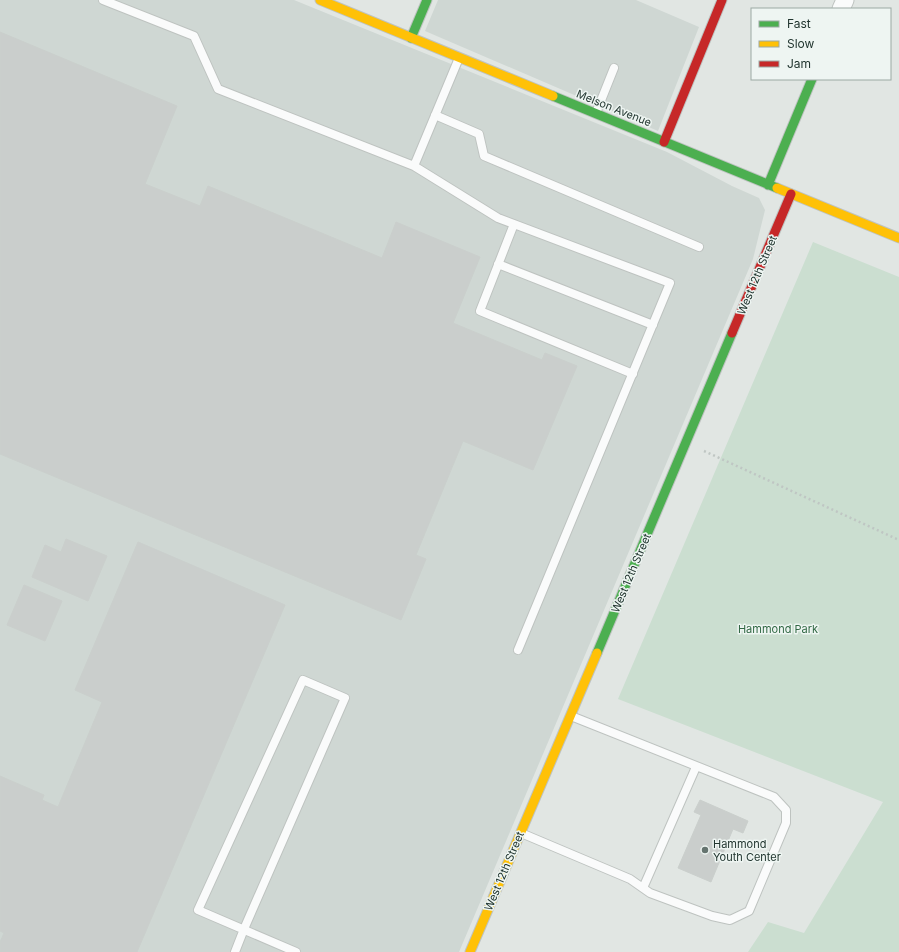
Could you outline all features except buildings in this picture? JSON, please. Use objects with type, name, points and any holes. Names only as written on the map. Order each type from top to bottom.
[{"type":"street","name":"Melson Avenue","points":[[320,0],[899,238]]},
{"type":"street","points":[[411,38],[426,0]]},
{"type":"street","points":[[664,142],[722,0]]},
{"type":"street","points":[[768,185],[812,80]]},
{"type":"street","name":"West 12th Street","points":[[470,952],[791,194]]},
{"type":"lane","points":[[104,0],[194,36],[218,89],[414,166],[498,218],[670,283],[518,650]]},
{"type":"lane","points":[[414,166],[459,57]]},
{"type":"lane","points":[[596,114],[614,68]]},
{"type":"lane","points":[[435,115],[479,134],[484,156],[699,247]]},
{"type":"lane","points":[[514,224],[480,311],[633,374]]},
{"type":"lane","points":[[498,264],[653,325]]},
{"type":"lane","points":[[235,952],[244,929],[345,698],[304,680],[198,910],[244,929],[296,952]]},
{"type":"lane","points":[[520,833],[630,879],[650,893],[712,916],[730,920],[749,911],[786,823],[786,810],[774,797],[570,716]]},
{"type":"lane","points":[[643,888],[696,767]]},
{"type":"path","points":[[704,451],[899,540]]},
{"type":"shaded area","points":[[0,0],[294,0],[667,152],[732,186],[759,198],[765,210],[753,259],[459,952],[0,952]]},
{"type":"shaded area","points":[[438,0],[636,0],[699,27],[658,131],[425,31]]},
{"type":"green space","name":"Hammond Park","points":[[813,242],[899,277],[899,952],[748,952],[768,922],[804,933],[883,802],[618,699]]},
{"type":"traffic: fast","points":[[411,38],[427,0]]},
{"type":"traffic: fast","points":[[768,185],[812,80]]},
{"type":"traffic: fast","points":[[553,96],[777,188]]},
{"type":"traffic: fast","points":[[597,653],[732,333]]},
{"type":"traffic: slow","points":[[320,0],[553,96]]},
{"type":"traffic: slow","points":[[777,188],[899,238]]},
{"type":"traffic: slow","points":[[470,952],[597,653]]},
{"type":"traffic: jam","points":[[664,142],[722,0]]},
{"type":"traffic: jam","points":[[732,333],[791,194]]},
{"type":"place","name":"Hammond Youth Center","points":[[705,850]]}]
